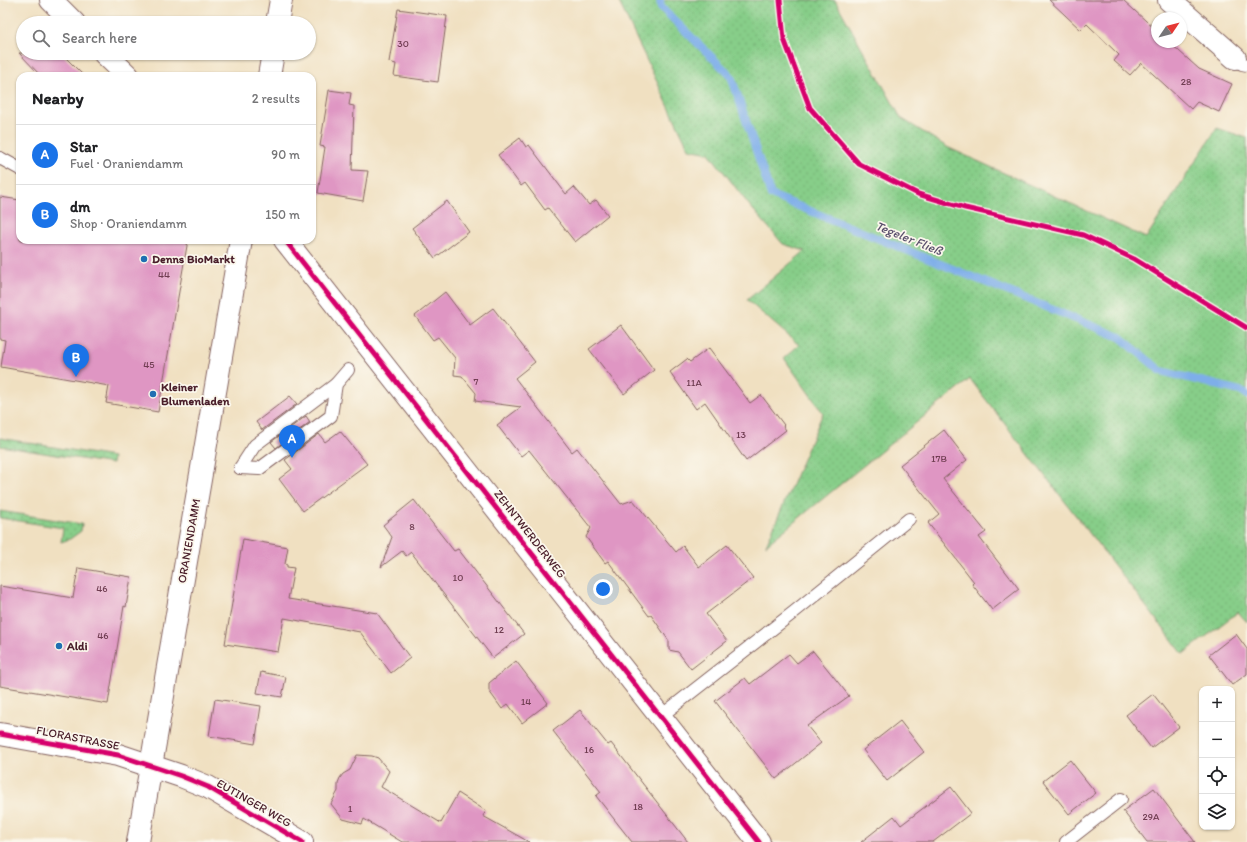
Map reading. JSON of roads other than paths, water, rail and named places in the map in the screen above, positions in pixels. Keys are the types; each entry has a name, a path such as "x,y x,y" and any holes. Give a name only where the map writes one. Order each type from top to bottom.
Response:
{"street":[{"path":"51,0 67,16"},
{"path":"278,16 281,0"},
{"path":"1169,0 1241,62"},
{"path":"111,60 124,72"},
{"path":"270,72 272,60"},
{"name":"ORANIENDAMM","path":"138,842 240,244"},
{"name":"ZEHNTWERDERWEG","path":"287,244 759,842"},
{"name":"FLORASTRASSE","path":"0,734 118,755 151,766"},
{"name":"EUTINGER WEG","path":"151,766 208,787 302,842"}],"lane":[{"path":"0,158 16,167"},
{"path":"336,384 331,416 259,469 240,468 254,445 336,384 348,370"},
{"path":"661,716 794,612 909,519"},
{"path":"1066,842 1121,799"}],"waterway":[{"name":"Tegeler Fließ","path":"660,0 661,7 731,76 771,195 1120,337 1161,371 1240,391 1247,395"}],"place":[{"name":"Denns BioMarkt","path":"144,259"},
{"name":"dm","path":"76,377"},
{"name":"Kleiner Blumenladen","path":"153,394"},
{"name":"Star","path":"292,458"},
{"name":"Aldi","path":"59,646"}]}
